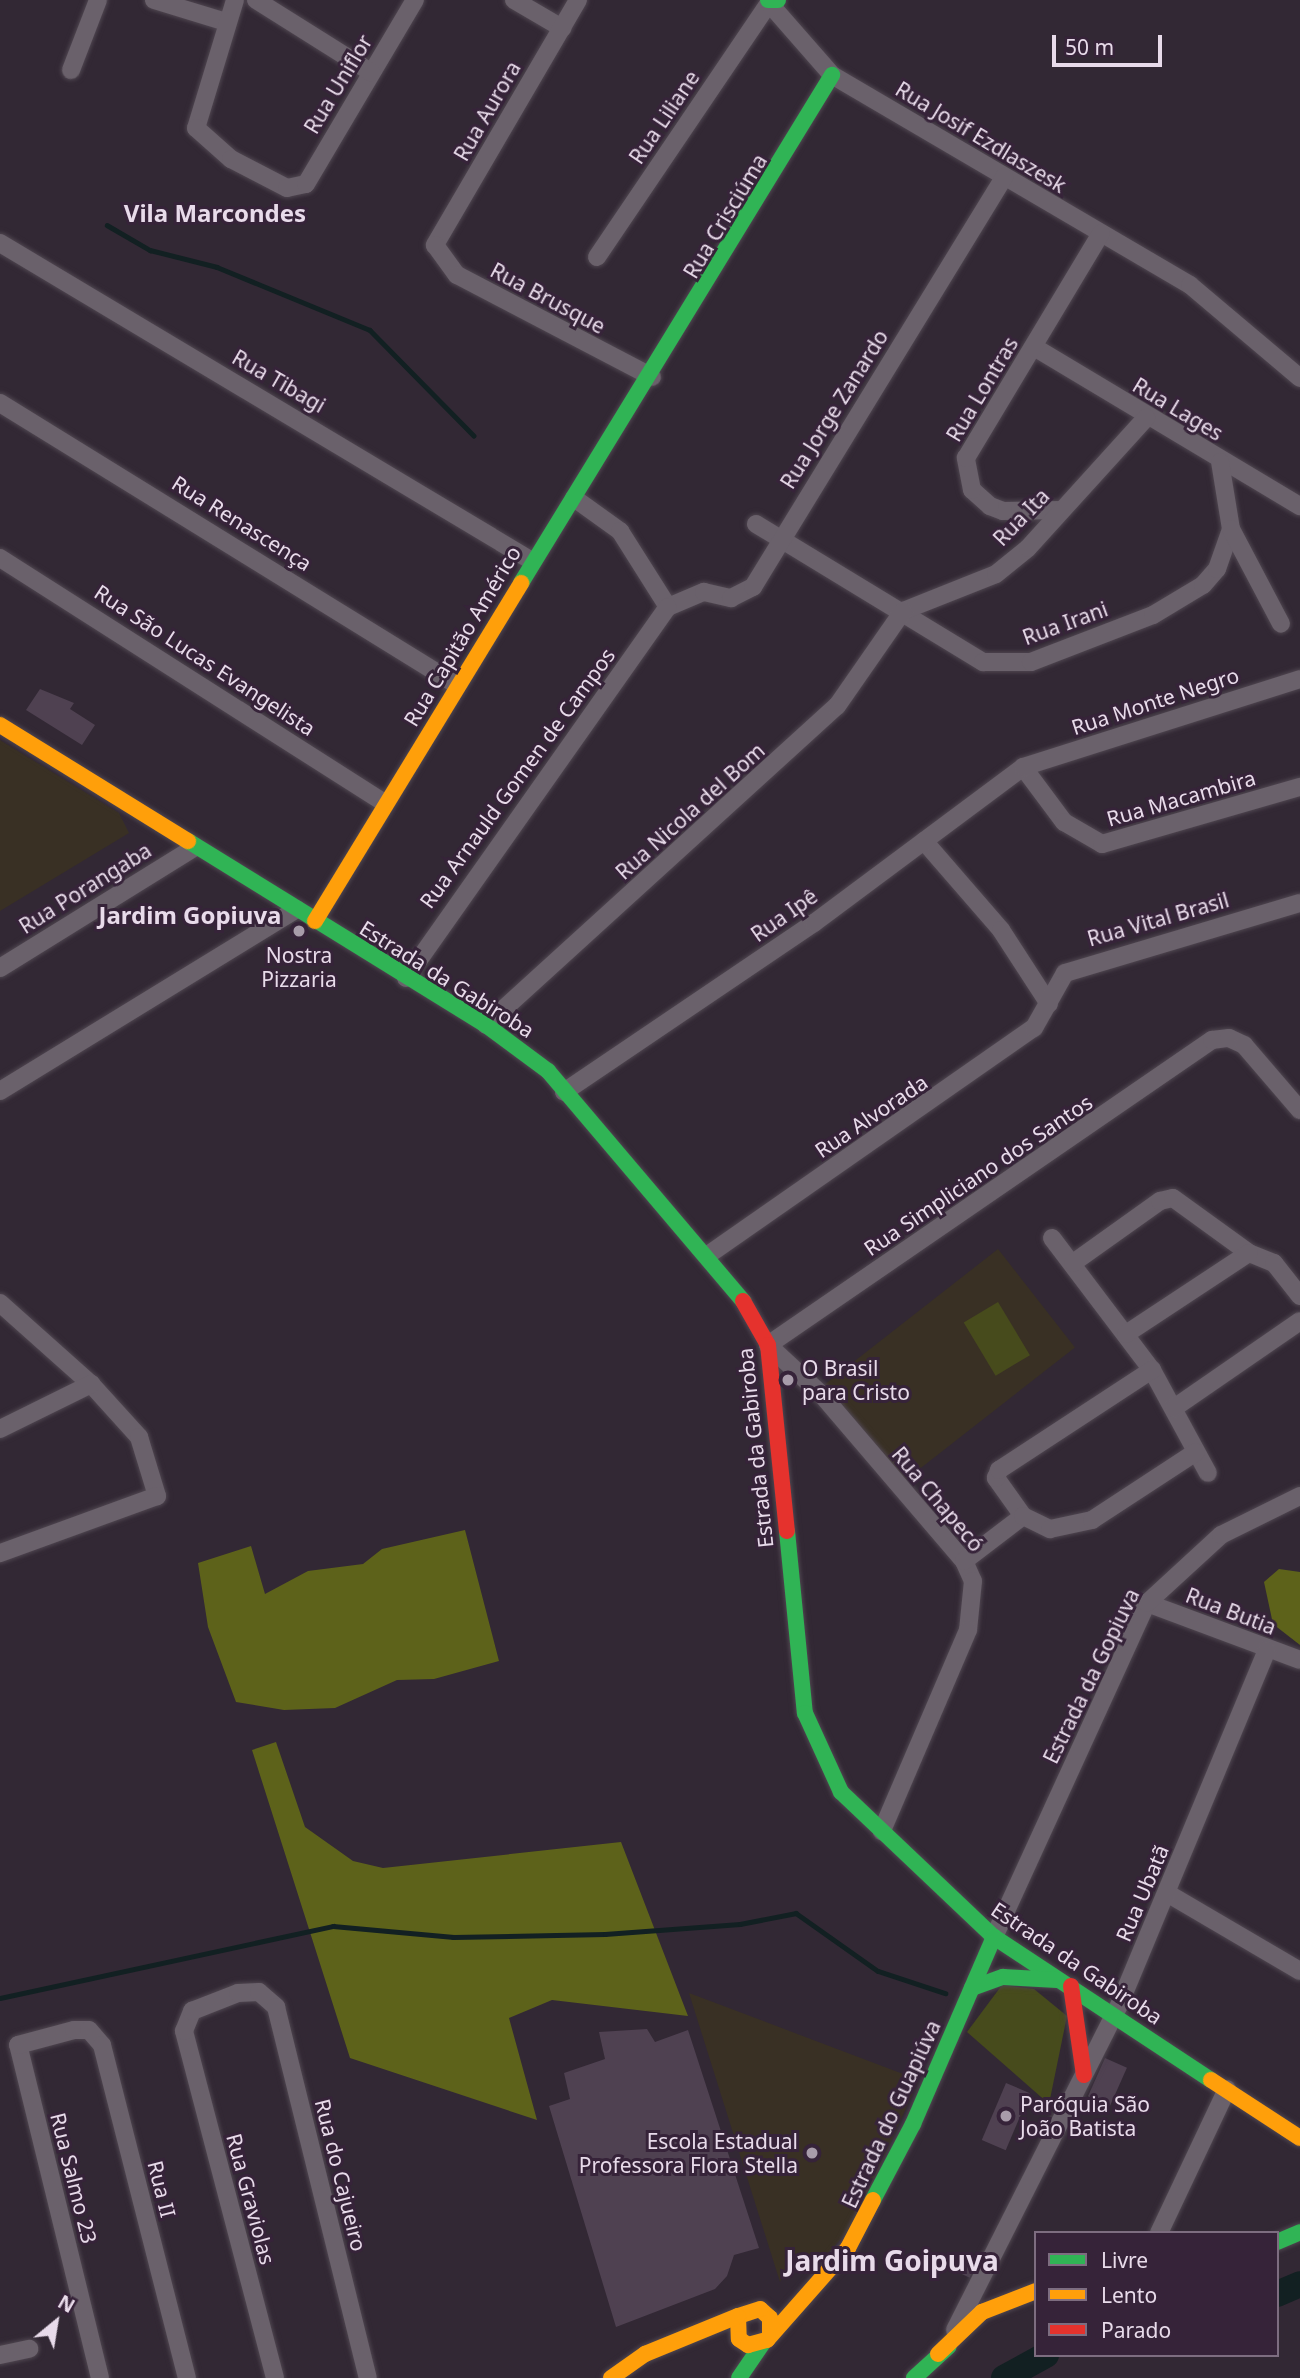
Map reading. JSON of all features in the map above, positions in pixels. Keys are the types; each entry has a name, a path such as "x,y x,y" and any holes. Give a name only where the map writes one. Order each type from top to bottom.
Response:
{"main road":[{"name":"Rua Crisciúma","path":"652,377 832,75"},
{"name":"Rua Capitão Américo","path":"315,920 532,561 652,377"},
{"name":"Estrada da Gabiroba","path":"0,725 405,978 486,1025 548,1071 708,1255 748,1307 768,1345 805,1713 841,1792 994,1937 1300,2138"},
{"name":"Estrada do Guapiúva","path":"736,2378 866,2221 994,1937"},
{"path":"972,1988 1003,1977 1067,1983 1084,2074"},
{"path":"1279,2241 1300,2232"},
{"path":"938,2354 952,2335 1000,2304 1034,2292"},
{"path":"611,2378 645,2354 694,2337 755,2308 805,2294"},
{"path":"914,2378 938,2354 1000,2304"},
{"path":"694,2337 766,2339 770,2318 755,2308"},
{"path":"736,2378 740,2340 738,2316"}],"street":[{"path":"71,70 98,0"},
{"path":"153,0 226,22 235,0"},
{"path":"256,0 371,72"},
{"name":"Rua Uniflor","path":"226,22 195,117 203,140 277,185 298,188 306,184 415,0"},
{"path":"514,0 562,28"},
{"name":"Rua Aurora","path":"435,245 578,0"},
{"name":"Rua Josif Ezdlaszesk","path":"772,1 832,75 1190,285 1300,377"},
{"name":"Rua Liliane","path":"597,257 772,1"},
{"name":"Rua Jorge Zanardo","path":"668,607 704,592 731,598 747,594 1004,177"},
{"name":"Rua Lontras","path":"1060,510 1003,511 972,489 967,475 966,458 1101,233"},
{"name":"Rua Tibagi","path":"0,243 532,561"},
{"name":"Rua Brusque","path":"435,245 457,275 652,377"},
{"name":"Rua Lages","path":"1034,347 1146,418 1300,506"},
{"name":"Rua Renascença","path":"0,403 457,685"},
{"name":"Rua Ita","path":"902,611 961,592 996,574 1146,418"},
{"name":"Rua Irani","path":"756,524 983,662 1031,662 1187,598 1217,569 1231,529 1220,462"},
{"path":"574,498 620,531 668,607"},
{"path":"1231,529 1281,624"},
{"name":"Rua São Lucas Evangelista","path":"0,558 384,803"},
{"name":"Rua Arnauld Gomen de Campos","path":"405,978 668,607"},
{"name":"Rua Nicola del Bom","path":"486,1025 837,706 902,611"},
{"name":"Rua Monte Negro","path":"1023,767 1300,679"},
{"name":"Rua Macambira","path":"1023,767 1064,822 1102,844 1300,787"},
{"name":"Rua Ipê","path":"564,1092 924,841 1023,767"},
{"path":"924,841 1000,930 1049,1004"},
{"name":"Rua Porangaba","path":"0,968 195,847"},
{"name":"Rua Vital Brasil","path":"1049,1004 1065,973 1081,964 1300,902"},
{"path":"0,1091 297,909"},
{"name":"Rua Alvorada","path":"708,1255 999,1055 1034,1028 1049,1004"},
{"name":"Rua Simpliciano dos Santos","path":"768,1345 1212,1040 1228,1038 1244,1045 1300,1110"},
{"path":"1073,1262 1160,1200 1172,1198 1249,1253 1274,1263 1300,1296"},
{"path":"1052,1238 1073,1262 1152,1370 1208,1473"},
{"path":"1126,1334 1249,1253"},
{"path":"0,1303 91,1384 139,1437 157,1496 0,1553"},
{"path":"1174,1408 1300,1321"},
{"name":"Rua Chapecó","path":"768,1345 821,1395 964,1562 975,1604 968,1630 882,1832"},
{"path":"1152,1370 999,1470 996,1478 1023,1516 1050,1528 1072,1528 1196,1452"},
{"path":"0,1429 91,1384"},
{"name":"Estrada da Gopiuva","path":"994,1937 1147,1603 1221,1535 1300,1496"},
{"path":"964,1562 1023,1516"},
{"name":"Rua Butia","path":"1147,1603 1267,1650 1300,1660"},
{"name":"Rua Ubatã","path":"952,2335 1114,2015 1267,1650"},
{"path":"1167,1893 1300,1971"},
{"name":"Rua do Cajueiro","path":"184,2031 186,2017 212,2001 259,1992 276,2007 368,2378"},
{"name":"Rua Salmo 23","path":"74,2030 18,2045 100,2378"},
{"name":"Rua II","path":"74,2030 89,2030 102,2045 187,2378"},
{"name":"Rua Graviolas","path":"184,2031 275,2378"},
{"path":"1160,2231 1227,2089"},
{"path":"981,2282 1000,2304"},
{"path":"0,2355 29,2349"}],"shaded area":[{"path":"0,740 119,813 129,833 0,911"},
{"path":"998,1249 1075,1348 900,1484 823,1386"},
{"name":"Escola Estadual Professora Flora Stella","path":"689,1993 919,2080 852,2227 815,2267 790,2257 780,2282"}],"green space":[{"path":"998,1302 1030,1355 996,1376 964,1323"},
{"path":"465,1530 499,1661 434,1679 397,1680 335,1708 284,1710 236,1702 208,1627 198,1563 251,1546 265,1594 308,1571 363,1564 382,1549"},
{"path":"1279,1569 1300,1572 1300,1645 1273,1624 1264,1582"},
{"path":"276,1742 305,1827 353,1861 383,1868 621,1842 688,2016 552,2000 509,2018 537,2120 350,2058 252,1750"},
{"path":"1002,1985 1034,1989 1067,2016 1049,2104 967,2032"}],"building":[{"path":"40,689 74,703 70,709 95,725 82,745 26,710"},
{"path":"647,2029 655,2042 688,2030 759,2248 734,2255 727,2276 715,2289 616,2327 549,2106 570,2099 564,2073 605,2059 599,2032"},
{"path":"1105,2058 1127,2068 1110,2106 1088,2096"},
{"name":"Paróquia São João Batista","path":"1006,2083 1030,2093 1006,2150 982,2140"},
{"path":"951,2252 976,2264 970,2278 944,2265"}],"waterway":[{"path":"107,225 150,250 217,267 370,330 474,436"},
{"path":"0,1998 333,1926 453,1937 605,1934 740,1924 796,1913 878,1971 945,1993"},
{"path":"1279,2293 1300,2284"},
{"path":"1279,2287 1295,2291"},
{"path":"1004,2378 1042,2357"}],"traffic: fast":[{"path":"768,0 778,0"},
{"path":"521,583 832,75"},
{"path":"188,841 486,1025 548,1071 743,1301"},
{"path":"787,1531 805,1713 841,1792 994,1937 1211,2080"},
{"path":"873,2200 913,2124 994,1937"},
{"path":"972,1988 1003,1977 1057,1980"},
{"path":"1279,2241 1300,2232"},
{"path":"739,2378 763,2343"},
{"path":"914,2378 949,2346"}],"traffic: slow":[{"path":"315,921 521,583"},
{"path":"0,725 188,841"},
{"path":"1211,2080 1300,2138"},
{"path":"770,2335 770,2318 760,2309 738,2316 739,2339 748,2345 767,2340 848,2248 873,2200"},
{"path":"938,2354 982,2312 1034,2292"},
{"path":"611,2378 645,2354 738,2316"}],"traffic: jam":[{"path":"743,1301 768,1345 787,1531"},
{"path":"1071,1986 1084,2075"}],"place":[{"name":"Nostra Pizzaria","path":"299,931"},
{"name":"O Brasil para Cristo","path":"788,1380"},
{"name":"Paróquia São João Batista","path":"1006,2116"},
{"name":"Escola Estadual Professora Flora Stella","path":"812,2153"}],"district":[{"name":"Vila Marcondes","path":"215,213"},
{"name":"Jardim Gopiuva","path":"190,915"},
{"name":"Jardim Goipuva","path":"892,2260"}]}
